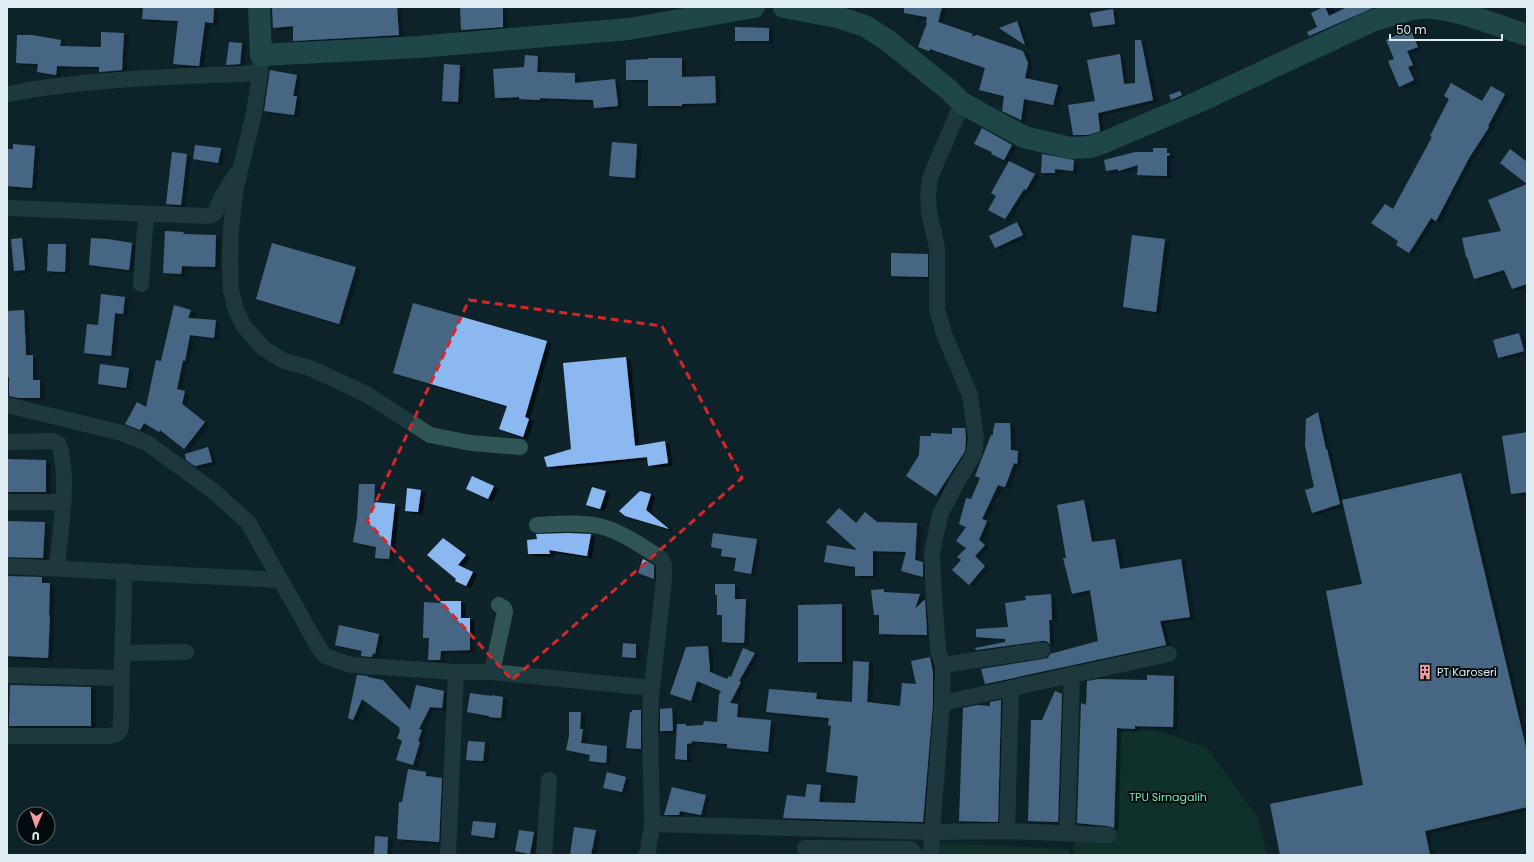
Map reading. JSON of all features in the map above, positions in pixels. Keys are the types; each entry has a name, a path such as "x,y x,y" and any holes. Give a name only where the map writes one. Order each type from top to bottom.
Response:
{"street":[{"path":"259,7 261,64 254,113 236,187 230,259 231,291 236,310 243,326 263,348 284,360 310,368 366,394 430,435 471,443 520,447"},
{"path":"7,94 47,86 418,47 629,29 754,7"},
{"path":"784,7 837,17 865,26 887,40 949,90 962,103 1024,137 1078,149 1105,142 1318,47 1372,21 1396,13 1420,8 1438,8 1527,35"},
{"path":"931,855 942,703 943,665 938,651 932,553 940,515 957,482 974,454 976,438 970,395 944,334 938,309 937,247 929,212 928,194 930,178 962,103"},
{"path":"7,208 146,215 212,215 216,211 229,184 240,168"},
{"path":"141,284 146,215"},
{"path":"7,406 122,433 147,443 212,490 248,522 325,656 352,665 456,672 492,672 651,688"},
{"path":"7,442 53,441 59,444 62,454 64,475 57,568"},
{"path":"7,502 62,502"},
{"path":"537,525 556,524 600,526 629,538 662,559 664,566 664,580 651,688 650,728 652,824 648,851 646,855"},
{"path":"7,566 280,580"},
{"path":"7,736 105,736 117,735 120,732 124,571"},
{"path":"492,672 505,612 504,608 499,605"},
{"path":"943,665 1042,650"},
{"path":"123,653 186,652"},
{"path":"942,703 1168,654"},
{"path":"448,855 456,672"},
{"path":"1067,833 1072,674"},
{"path":"7,675 121,678"},
{"path":"1007,831 1011,689"},
{"path":"544,855 549,780"},
{"path":"652,824 932,832 1007,831 1108,835"},
{"path":"805,848 911,849 916,855"}],"highlighted area":[{"path":"469,300 662,326 742,478 512,680 367,521"}],"green space":[{"name":"TPU Sirnagalih","path":"1157,730 1207,748 1256,815 1268,855 1074,855 1075,835 1107,837 1113,732"},
{"path":"939,843 1070,849 1069,855 938,855"}],"building":[{"path":"143,7 214,7 213,23 205,22 199,66 173,64 178,21 142,19"},
{"path":"272,7 397,7 399,35 293,41 293,26 273,28"},
{"path":"460,7 503,7 503,27 461,30"},
{"path":"904,7 942,7 938,22 973,34 971,37 977,35 1023,51 1028,63 1025,78 1058,85 1053,105 1024,99 1021,120 1002,111 1004,96 979,90 985,68 930,49 929,51 918,47 927,23 927,17 904,13"},
{"path":"1325,7 1329,16 1347,7 1375,7 1309,36 1307,32 1317,27 1311,13"},
{"path":"1113,9 1115,24 1093,27 1090,13"},
{"path":"1017,21 1025,45 999,28"},
{"path":"735,27 769,28 769,41 735,41"},
{"path":"1410,29 1418,47 1407,51 1413,65 1408,67 1414,80 1399,87 1388,61 1394,59 1386,40"},
{"path":"101,32 124,33 122,70 99,72 99,67 57,66 56,75 37,72 38,64 16,63 17,35 32,35 61,40 60,46 101,47"},
{"path":"1135,40 1141,40 1153,100 1098,113 1100,131 1088,135 1073,135 1068,105 1095,101 1087,60 1120,54 1124,84 1135,83"},
{"path":"229,42 242,43 240,64 226,65"},
{"path":"525,55 538,56 537,72 575,73 575,83 615,79 618,106 594,108 593,100 540,98 540,100 519,99 519,97 495,98 493,69 524,67"},
{"path":"648,58 682,58 682,77 715,76 716,103 682,104 682,106 648,106 648,80 626,80 626,60"},
{"path":"444,64 460,65 458,102 442,101"},
{"path":"270,70 297,75 293,96 297,96 294,115 264,111"},
{"path":"1451,83 1482,101 1491,86 1505,94 1488,126 1489,127 1469,158 1436,221 1431,218 1409,253 1396,245 1398,241 1371,223 1385,204 1393,209 1432,137 1430,136 1449,99 1444,96"},
{"path":"1180,91 1182,95 1171,100 1169,95"},
{"path":"982,128 1012,145 1004,160 991,154 992,152 974,144"},
{"path":"612,142 637,144 635,178 609,176"},
{"path":"13,144 35,146 32,188 7,186 7,149 13,149"},
{"path":"195,145 221,148 218,163 193,159"},
{"path":"1153,148 1167,148 1167,153 1170,153 1170,155 1167,156 1167,176 1137,175 1138,165 1118,171 1118,169 1106,171 1104,160 1135,152 1153,152"},
{"path":"1510,149 1527,162 1527,184 1500,163"},
{"path":"172,152 187,154 181,205 166,204"},
{"path":"1042,154 1074,160 1073,171 1055,169 1055,173 1041,173"},
{"path":"1009,161 1035,174 1026,190 1024,189 1005,219 988,210 996,196 991,193"},
{"path":"1527,184 1527,284 1512,289 1504,270 1474,279 1466,257 1462,238 1501,231 1488,200"},
{"path":"1017,222 1023,235 995,248 989,236"},
{"path":"165,231 184,232 183,234 216,235 215,267 182,266 181,274 163,273"},
{"path":"1132,235 1165,239 1156,312 1123,307"},
{"path":"22,238 25,270 14,271 11,239"},
{"path":"91,238 132,243 129,270 89,265"},
{"path":"272,243 356,267 339,324 256,299"},
{"path":"48,244 66,244 65,272 47,271"},
{"path":"891,253 928,254 928,277 891,276"},
{"path":"101,294 125,297 123,314 115,313 111,356 84,353 87,324 98,325"},
{"path":"413,303 547,341 525,417 529,419 523,437 499,429 507,406 393,373"},
{"path":"174,305 191,310 188,318 216,320 214,338 190,335 185,361 183,360 177,389 185,391 182,404 205,422 184,449 160,430 159,432 144,423 140,430 125,424 137,402 146,407 156,360 161,361"},
{"path":"24,310 26,355 33,355 33,380 40,380 40,398 19,398 9,396 9,377 7,377 7,311"},
{"path":"1519,333 1524,351 1498,358 1493,340"},
{"path":"626,357 635,446 665,441 668,463 648,466 647,457 547,467 544,457 571,449 563,363"},
{"path":"100,364 129,368 126,388 98,384"},
{"path":"1318,412 1340,504 1312,513 1305,490 1314,487 1305,446 1306,419"},
{"path":"995,423 1010,423 1011,450 1018,451 1017,464 1014,463 1005,487 998,485 982,519 987,521 979,540 985,545 975,556 985,566 969,585 952,570 961,560 957,557 966,548 956,541 966,527 959,524 966,498 971,499 980,478 975,476 991,435 993,435"},
{"path":"952,428 965,428 965,451 936,496 906,476 919,455 920,436 931,436 931,433 952,434"},
{"path":"1527,432 1527,492 1511,494 1502,436"},
{"path":"208,447 212,462 195,466 186,460 185,454"},
{"path":"7,459 46,460 46,492 7,492"},
{"name":"PT Karoseri","path":"1461,473 1527,752 1527,807 1425,831 1430,855 1280,855 1270,804 1363,785 1326,591 1362,584 1342,500"},
{"path":"472,476 494,486 488,499 466,489"},
{"path":"359,484 375,484 374,502 395,504 389,559 375,558 376,547 353,542 357,518"},
{"path":"592,487 606,491 600,509 586,505"},
{"path":"407,488 421,490 418,512 405,511"},
{"path":"640,491 651,494 646,510 669,529 625,516 619,511"},
{"path":"1084,500 1092,542 1115,539 1120,569 1181,559 1190,617 1160,621 1166,645 985,684 981,669 1048,658 1050,654 1098,641 1090,590 1072,594 1063,558 1066,558 1057,505"},
{"path":"839,508 856,523 865,512 877,522 917,523 915,560 923,562 923,577 901,571 906,552 873,551 873,576 855,576 855,567 824,562 827,545 857,550 826,522"},
{"path":"7,521 45,522 43,558 7,557"},
{"path":"713,533 757,539 751,574 734,571 736,558 721,556 722,549 711,547"},
{"path":"536,534 591,534 587,556 549,550 550,554 528,554 527,540 537,539"},
{"path":"443,538 466,555 458,565 473,572 466,586 455,581 456,579 427,555"},
{"path":"643,559 654,565 654,579 638,573"},
{"path":"7,576 42,577 42,583 50,583 48,658 7,656"},
{"path":"715,584 735,584 735,599 746,599 744,643 722,642 722,615 717,615 717,595 715,595"},
{"path":"884,589 884,592 920,594 915,609 925,599 927,635 879,634 879,615 874,615 871,590"},
{"path":"1051,594 1052,620 1049,620 1050,644 1046,641 1041,641 976,650 975,648 1005,642 1005,639 976,637 976,629 1008,627 1005,603 1026,600 1025,596"},
{"path":"440,601 461,601 461,618 470,618 470,650 441,651 440,660 428,660 429,638 423,638 424,602 440,603"},
{"path":"842,604 842,662 798,662 798,605"},
{"path":"339,625 379,634 375,654 373,653 372,657 361,656 362,651 335,645"},
{"path":"623,643 636,644 636,658 622,657"},
{"path":"708,646 710,672 727,679 729,676 731,677 743,648 755,653 739,681 741,682 730,703 738,704 737,717 771,720 768,752 727,748 727,744 692,741 692,743 687,744 687,760 675,759 677,724 686,724 686,726 703,725 704,721 717,722 719,695 721,691 697,681 691,701 670,694 686,647"},
{"path":"930,657 933,673 933,703 923,822 783,818 787,795 805,797 807,784 821,785 819,802 855,803 858,776 826,772 831,726 828,725 829,718 766,712 769,689 817,693 816,699 852,702 853,661 869,662 867,702 900,706 902,683 916,684 911,661"},
{"path":"357,675 383,680 410,710 416,685 444,691 442,708 430,707 419,729 422,730 418,741 420,742 413,765 396,760 402,741 397,738 400,728 362,699 353,720 348,718"},
{"path":"1147,675 1174,676 1173,727 1135,726 1135,729 1117,728 1114,828 1077,823 1081,703 1086,705 1087,681 1098,679 1147,680"},
{"path":"10,685 91,687 91,726 9,726"},
{"path":"1055,691 1062,694 1058,822 1028,821 1031,720 1042,720"},
{"path":"470,693 503,697 501,718 467,712"},
{"path":"1001,700 998,822 959,821 963,708 977,705 990,706 990,702"},
{"path":"672,708 673,731 660,731 660,709"},
{"path":"632,710 641,710 641,749 626,748 630,712 632,712"},
{"path":"569,712 581,712 580,729 583,729 581,743 607,746 606,763 589,761 590,755 566,750 569,736"},
{"path":"468,741 485,742 483,761 466,760"},
{"path":"408,769 426,772 426,776 442,778 439,842 397,839 399,802 402,802"},
{"path":"607,772 626,777 622,792 603,788"},
{"path":"672,787 706,795 701,815 680,811 679,815 664,815"},
{"path":"473,821 496,823 494,838 471,835"},
{"path":"574,827 596,830 591,855 570,855"},
{"path":"519,830 534,832 530,854 515,851"},
{"path":"375,836 388,837 387,855 374,855"}],"waterway":[{"path":"1329,7 1343,29"}],"place":[{"name":"PT Karoseri","path":"1425,672"}]}
